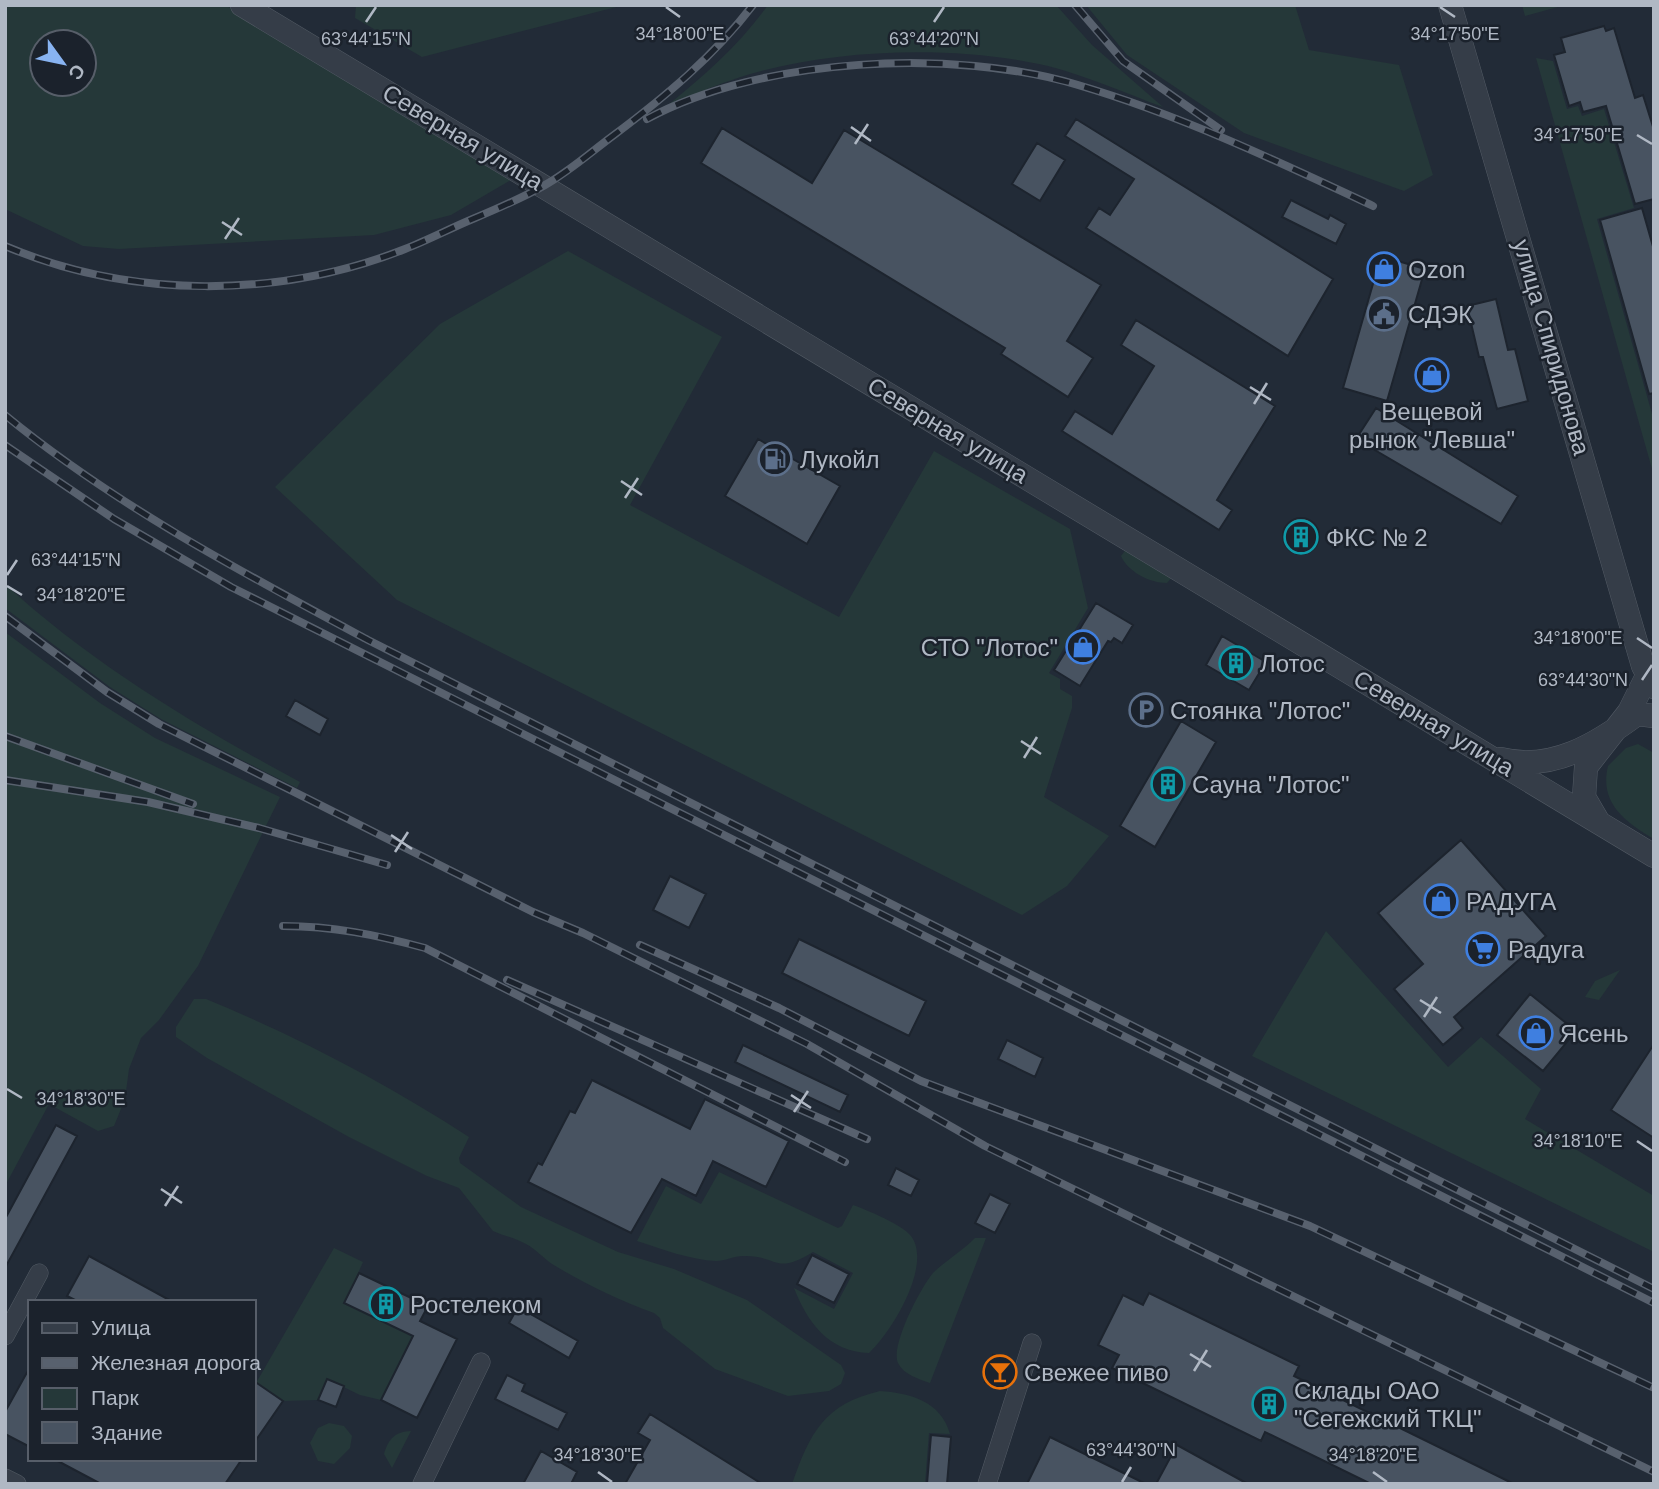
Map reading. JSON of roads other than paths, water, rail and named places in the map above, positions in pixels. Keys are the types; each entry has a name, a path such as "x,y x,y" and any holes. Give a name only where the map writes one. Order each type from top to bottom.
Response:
{"street":[{"name":"Северная улица","path":"242,5 1654,856"},
{"name":"улица Спиридонова","path":"1450,5 1650,681"},
{"path":"1600,823 1584,797 1586,767 1650,681"},
{"path":"1490,757 1522,764 1563,758 1607,736 1637,714 1654,716"},
{"path":"5,1336 39,1273"},
{"path":"987,1484 1032,1343"},
{"path":"422,1484 481,1362"},
{"path":"5,1478 17,1484"}],"railway":[{"path":"5,246 53,263 103,276 205,286 256,284 307,277 357,265 421,243 517,200 554,180 670,90 722,42 753,5"},
{"path":"1075,5 1123,61 1221,130"},
{"path":"647,119 693,98 745,82 801,71 918,63 975,66 1029,73 1078,85 1154,110 1228,140 1373,206"},
{"path":"5,415 47,448 135,508 368,640 1654,1289"},
{"path":"5,445 114,519 231,587 1654,1303"},
{"path":"5,616 107,692 159,724 533,912 583,933 807,1044 985,1146 1654,1472"},
{"path":"5,736 193,804"},
{"path":"5,780 148,802 259,828 387,865"},
{"path":"283,926 355,932 425,948 845,1162"},
{"path":"640,945 779,1008 921,1081 1310,1226 1654,1388"},
{"path":"507,980 867,1139"}],"place":[{"name":"Ozon","path":"1384,269"},
{"name":"СДЭК","path":"1384,314"},
{"name":"Вещевой рынок \"Левша\"","path":"1432,375"},
{"name":"Лукойл","path":"775,459"},
{"name":"ФКС № 2","path":"1301,537"},
{"name":"СТО \"Лотос\"","path":"1083,647"},
{"name":"Лотос","path":"1236,663"},
{"name":"Стоянка \"Лотос\"","path":"1146,710"},
{"name":"Сауна \"Лотос\"","path":"1168,784"},
{"name":"РАДУГА","path":"1441,901"},
{"name":"Радуга","path":"1483,949"},
{"name":"Ясень","path":"1536,1033"},
{"name":"Ростелеком","path":"386,1304"},
{"name":"Свежее пиво","path":"1000,1372"},
{"name":"Склады ОАО \"Сегежский ТКЦ\"","path":"1269,1404"}]}
